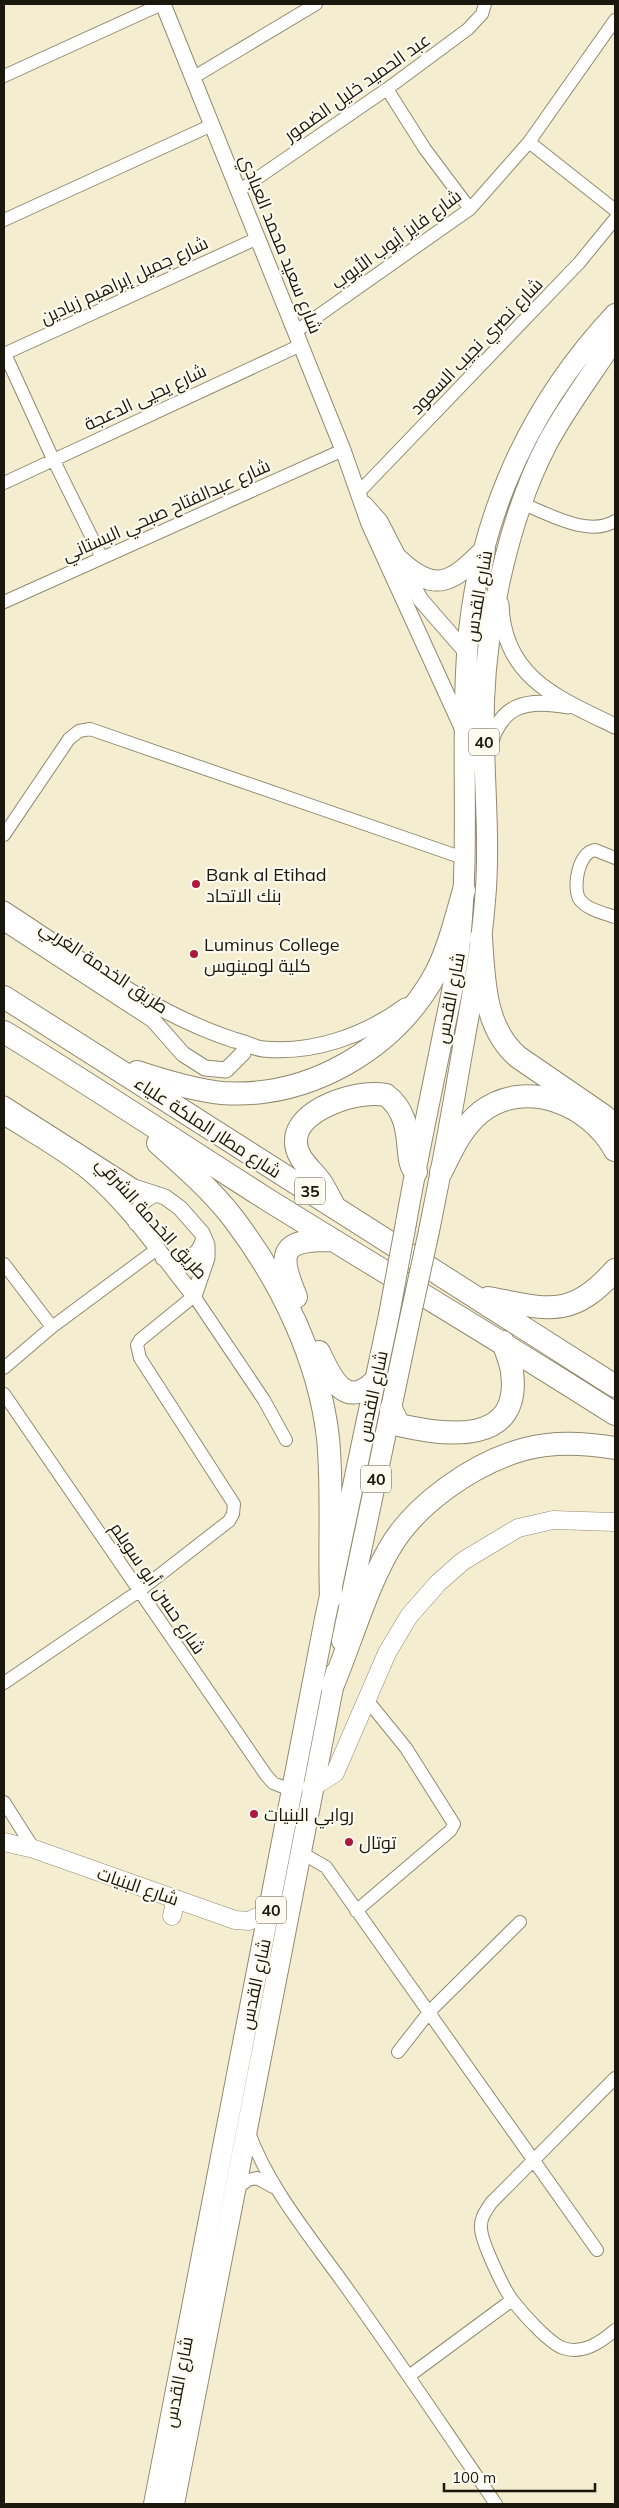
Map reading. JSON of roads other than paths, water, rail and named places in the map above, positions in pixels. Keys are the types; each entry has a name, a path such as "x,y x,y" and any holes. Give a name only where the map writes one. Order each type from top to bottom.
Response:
{"highway":[{"name":"شارع القدس","path":"174,2504 237,2188 300,1852 302,1790 331,1597 389,1315 459,954 466,859 464,733 468,653 473,605 485,549 514,463 540,410 579,354 615,314"},
{"name":"شارع القدس","path":"154,2504 234,2085 271,1910 302,1790 332,1687 442,1172 486,899 484,767 486,659 501,580 521,503 547,443 615,339"},
{"path":"540,410 554,409 560,414 562,421"},
{"path":"398,559 419,577 439,581 460,573 485,549"},
{"path":"468,653 486,659"},
{"path":"106,1061 190,1087 221,1093 276,1090 327,1073 372,1048 406,1015 426,989 444,955 464,890"},
{"path":"481,938 485,984 491,1014 494,1025 506,1046 524,1062 597,1111 615,1128"},
{"name":"شارع مطار الملكة علياء","path":"4,997 615,1386"},
{"name":"شارع مطار الملكة علياء","path":"4,1032 89,1084 189,1150 332,1240 503,1342 615,1414"},
{"path":"89,1084 195,1176 233,1218 277,1286 294,1317 315,1378 328,1436 332,1500 329,1548 331,1597"},
{"path":"335,1207 319,1180 302,1159 296,1142 300,1126 306,1118 327,1106 362,1093 386,1095 392,1099 405,1119 410,1163 416,1172"},
{"path":"442,1172 458,1139 481,1112 506,1099 523,1096 540,1096 567,1105 598,1127 615,1150"},
{"path":"332,1240 300,1241 286,1255 284,1265 330,1377 335,1384 351,1392 368,1388 375,1381"},
{"path":"476,1296 536,1308 562,1306 589,1296 615,1270"},
{"path":"391,1409 399,1425 435,1433 464,1434 486,1429 498,1422 509,1405 513,1386 512,1371 503,1342"},
{"path":"332,1687 366,1597 389,1549 414,1516 435,1497 479,1467 525,1449 567,1443 615,1448"}],"main road":[{"path":"302,1790 335,1773 387,1653 409,1616 438,1583 464,1561 518,1528 553,1520 615,1522"},
{"name":"شارع البنيات","path":"4,1842 34,1849 242,1921 249,1920 271,1910"},
{"path":"172,1916 176,1899"}],"street":[{"path":"4,76 163,4"},
{"name":"شارع سعيد محمد العبادي","path":"163,4 240,190 343,450 369,524 464,733"},
{"path":"194,76 316,4"},
{"name":"عبد الحميد خليل الضمور","path":"240,190 387,89 476,23 482,14 485,4"},
{"name":"شارع فايز أيوب الأيوب","path":"298,339 470,209 529,142 615,20"},
{"path":"387,89 425,149 470,209"},
{"path":"4,220 212,125"},
{"path":"529,142 615,210"},
{"name":"شارع نصري نجيب السعود","path":"359,496 579,263 615,219"},
{"name":"شارع جميل إبراهيم زيادين","path":"4,354 258,238"},
{"name":"شارع يحيى الدعجة","path":"4,483 298,339"},
{"path":"4,354 102,558"},
{"name":"شارع عبدالفتاح صبحي البستاني","path":"4,602 343,450"},
{"name":"شارع سعيد محمد العبادي","path":"359,496 380,521 420,599 468,653"},
{"path":"521,503 577,525 603,525 615,521"},
{"path":"501,580 503,631 514,656 540,684 578,708 615,726"},
{"path":"484,767 496,729 517,708 538,702 578,708"},
{"path":"4,835 69,738 79,731 90,729 466,859"},
{"path":"615,858 595,850 586,854 579,865 577,890 580,901 589,907 615,917"},
{"name":"طريق الخدمة الغربي","path":"4,909 153,1020 177,1050 205,1068 226,1070 242,1053 245,1043"},
{"name":"طريق الخدمة الغربي","path":"4,923 88,970 181,1018 261,1049 307,1048 334,1042 389,1018 426,989"},
{"name":"طريق الخدمة الشرقي","path":"4,1104 134,1187 173,1202 198,1228 204,1238 208,1258 194,1296"},
{"name":"طريق الخدمة الشرقي","path":"4,1117 90,1173 136,1223 194,1296"},
{"path":"136,1223 136,1213 140,1205 147,1198 156,1194"},
{"path":"4,1368 52,1326 160,1254 178,1262 186,1260 198,1252 204,1238"},
{"path":"4,1264 52,1326"},
{"path":"4,1683 139,1591 229,1521 234,1504 137,1352 137,1345 140,1340 194,1296 264,1400 286,1440"},
{"name":"شارع حسن أبو سويلم","path":"4,1394 266,1776 273,1783 302,1790"},
{"path":"356,1910 450,1831 454,1824 406,1748 367,1700"},
{"path":"4,1802 34,1849"},
{"path":"300,1852 326,1867 430,2011 533,2162 597,2250"},
{"path":"398,2052 430,2011 520,1922"},
{"path":"615,2078 490,2204 482,2217 481,2226 482,2238 512,2300 553,2342 564,2348 590,2348 615,2330"},
{"path":"248,2130 264,2167 277,2189 409,2376 496,2504"},
{"path":"237,2188 248,2180 257,2178 277,2189"},
{"path":"409,2376 512,2300"}],"place":[{"name":"Bank al Etihad بنك الاتحاد","path":"196,884"},
{"name":"Luminus College كلية لومينوس","path":"194,954"},
{"name":"روابي البنيات","path":"254,1814"},
{"name":"توتال","path":"349,1842"}]}
